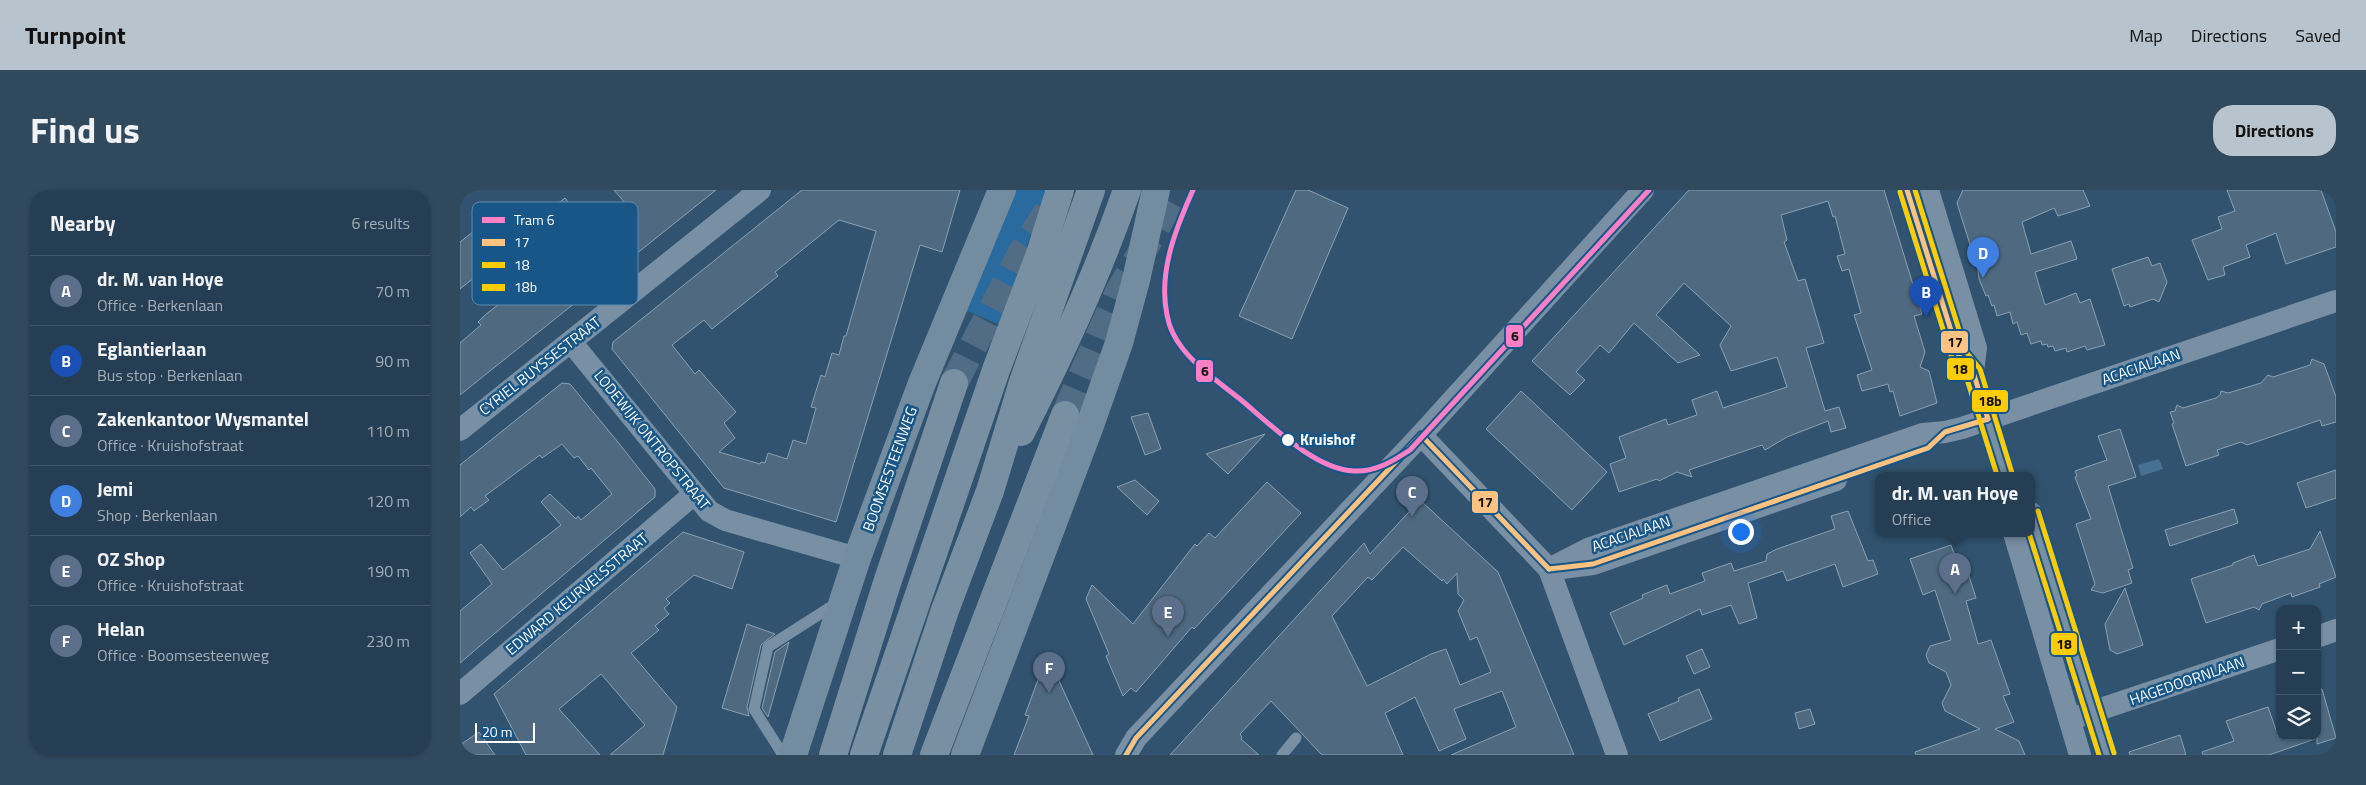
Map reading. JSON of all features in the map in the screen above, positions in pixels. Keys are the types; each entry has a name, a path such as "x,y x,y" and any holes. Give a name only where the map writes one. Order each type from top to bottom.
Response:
{"highway":[{"path":"864,755 996,370 1040,254 1060,190"},
{"path":"897,755 945,610 990,491 1023,382 1091,190"},
{"path":"990,491 1045,385 1113,231 1127,190"},
{"path":"833,755 889,577 954,383"},
{"path":"934,755 1065,415"}],"main road":[{"name":"BOOMSESTEENWEG","path":"793,755 845,598 856,558 922,383 997,194"},
{"path":"965,755 1089,428 1119,343 1154,202"}],"street":[{"name":"CYRIEL BUYSSESTRAAT","path":"638,288 760,190"},
{"path":"1128,751 1143,730 1421,435 1643,190"},
{"path":"1908,190 1959,356 1973,372 2005,472"},
{"path":"1928,190 1976,348 1973,372"},
{"name":"ACACIALAAN","path":"1549,569 1588,549 1923,434 1945,432 1988,419 2336,301"},
{"name":"CYRIEL BUYSSESTRAAT","path":"460,430 617,305"},
{"name":"LODEWIJK ONTROPSTRAAT","path":"571,342 709,511 726,520 856,558"},
{"path":"1421,435 1549,569 1617,755"},
{"name":"EDWARD KEURVELSSTRAAT","path":"460,694 694,494"},
{"path":"2035,526 2107,755"},
{"path":"2015,537 2080,755"},
{"path":"2321,636 2336,630"},
{"name":"HAGEDOORNLAAN","path":"2069,719 2277,650"}],"lane":[{"path":"1154,202 1166,190"},
{"path":"783,755 754,709 768,647 845,598"},
{"path":"1282,755 1296,738"}],"shaded area":[{"path":"1013,190 1046,190 1000,325 963,309"},
{"path":"2159,459 2163,469 2141,476 2138,465"}],"building":[{"path":"614,190 716,190 638,252 638,202 624,202"},
{"path":"802,190 960,190 942,252 920,245 836,522 724,488 612,349 613,342","holes":["839,220 876,231 839,355 832,353 825,377 821,375 811,407 816,408 806,444 793,440 787,459 768,453 765,463 761,462 760,464 719,452 735,438 724,423 736,412 699,370 695,374 672,345 704,320 712,329 778,276 775,272"]},
{"path":"1296,190 1308,190 1348,208 1292,339 1239,316"},
{"path":"1689,190 1884,190 1922,314 1914,316 1925,352 1920,367 1929,371 1937,403 1900,416 1893,391 1890,392 1888,384 1862,391 1857,375 1872,370 1854,315 1861,313 1849,269 1842,271 1837,256 1845,254 1835,216 1833,217 1828,201 1781,215 1787,240 1784,242 1798,281 1805,279 1824,343 1806,348 1825,411 1839,407 1846,428 1831,432 1828,421 1787,437 1765,450 1762,445 1689,470 1692,477 1677,472 1659,481 1657,479 1619,492 1610,464 1626,458 1619,437 1666,419 1668,425 1697,415 1692,400 1717,391 1723,408 1787,387 1777,357 1731,371 1720,345 1731,326 1684,283 1656,315 1700,355 1678,363 1634,323 1609,353 1600,345 1576,372 1585,380 1570,395 1532,361"},
{"path":"1963,190 2083,190 2090,206 2058,216 2054,208 2022,222 2031,254 2071,241 2077,259 2035,272 2045,305 2076,293 2080,303 2090,299 2105,345 2087,350 2085,346 2067,352 2066,348 2055,351 2053,346 2042,345 2041,341 2031,344 2027,333 2021,335 2017,322 2013,324 2010,312 1997,316 1994,305 1992,306 1988,295 1986,296 1979,279 1978,270 1957,203"},
{"path":"2227,190 2321,190 2336,232 2336,247 2286,264 2276,233 2246,245 2250,257 2223,267 2225,275 2208,280 2192,240 2222,229 2218,217 2235,211"},
{"path":"565,198 568,202 560,202"},
{"path":"472,233 472,279 460,289 460,242"},
{"path":"2148,257 2152,266 2160,263 2167,282 2159,302 2153,299 2130,307 2129,304 2124,306 2112,269"},
{"path":"498,305 572,305 460,395 460,343 481,325 478,322"},
{"path":"2312,359 2324,364 2336,397 2336,422 2322,426 2320,420 2247,445 2241,442 2217,450 2219,455 2186,466 2170,412 2175,411 2177,405 2183,408 2216,398 2220,395 2221,391 2228,393 2261,383 2268,375 2273,377 2310,365"},
{"path":"562,383 570,384 617,441 655,489 655,497 460,663 460,611 492,584 470,553 481,544 503,570 561,525 541,502 550,494 576,519 578,516 581,520 612,494 591,468 589,470 578,456 574,458 562,444 542,458 540,455 485,496 489,500 474,511 471,507 460,517 460,465"},
{"path":"1521,391 1607,472 1572,510 1486,429"},
{"path":"1148,413 1161,449 1145,455 1131,417"},
{"path":"2120,429 2136,477 2108,486 2133,568 2128,570 2132,583 2103,593 2091,590 2095,584 2076,524 2091,519 2075,477 2077,476 2075,471 2107,460 2098,436"},
{"path":"1265,434 1228,474 1206,454"},
{"path":"2336,470 2336,498 2306,508 2297,483"},
{"path":"1135,480 1159,501 1147,515 1117,487"},
{"path":"1267,482 1301,513 1194,629 1192,627 1136,692 1131,688 1123,696 1106,656 1109,654 1086,599 1092,585 1133,624 1195,544 1197,546 1209,533 1215,538"},
{"path":"1420,500 1498,572 1574,755 1451,755 1516,727 1502,691 1454,709 1466,739 1439,751 1415,697 1385,713 1403,755 1322,755 1271,701 1240,734 1241,739 1259,755 1170,755 1364,543 1370,554","holes":["1403,547 1442,581 1443,579 1447,584 1457,573 1458,594 1464,600 1458,611 1470,640 1477,637 1491,672 1460,685 1446,649 1431,654 1367,686 1332,616 1368,577 1372,580"]},
{"path":"2234,509 2238,523 2170,546 2165,530"},
{"path":"1848,511 1868,561 1873,560 1878,574 1843,587 1835,564 1787,581 1783,571 1748,583 1757,618 1739,624 1731,605 1702,615 1700,609 1624,645 1610,613 1643,598 1642,595 1667,585 1670,594 1705,581 1702,573 1731,563 1734,571 1766,561 1767,554 1777,549 1835,529 1831,516"},
{"path":"2320,531 2336,577 2319,584 2320,587 2292,597 2291,593 2262,604 2259,610 2254,607 2206,623 2191,579 2233,565 2233,563 2254,555 2258,566 2310,549"},
{"path":"683,532 744,552 732,589 694,575 666,599 670,603 664,608 669,614 655,626 659,630 631,653 677,707 663,755 610,755 645,725 601,674 559,709 600,755 526,755 494,694"},
{"path":"1951,545 1958,565 1962,564 1966,578 1969,576 1976,598 1966,601 1978,644 1991,640 2010,694 2003,696 2014,722 1995,729 2019,741 2025,755 1916,755 1915,752 1980,729 1945,711 1942,703 1951,685 1946,672 1929,663 1926,655 1930,646 1951,640 1935,590 1923,595 1910,559"},
{"path":"2125,588 2143,645 2117,654 2110,650 2105,624"},
{"path":"747,624 775,634 761,645 747,707 749,716 722,708"},
{"path":"789,642 768,717 762,708 775,652"},
{"path":"1702,649 1710,667 1694,674 1686,656"},
{"path":"1049,659 1093,755 1014,755 1029,716 1025,715 1042,669 1045,670"},
{"path":"1699,689 1712,719 1660,741 1648,714 1679,701 1678,698"},
{"path":"2321,689 2336,738 2317,744 2317,740 2321,740"},
{"path":"2268,707 2276,730 2276,740 2312,740 2269,755 2203,755 2202,752 2234,741 2226,721"},
{"path":"1810,709 1815,724 1799,729 1795,713"},
{"path":"479,732 495,755 467,755 460,745"},
{"path":"2180,735 2186,755 2130,755 2129,752"}],"tunnel":[{"path":"1065,415 1118,294 1177,190"},
{"path":"954,383 1022,252 1050,208"}],"tram line":[{"name":"6","path":"1193,190 1180,220 1170,251 1165,283 1168,319 1175,337 1189,356 1203,369 1293,444 1324,463 1339,469 1354,471 1377,468 1410,450 1649,190"}],"transit line":[{"name":"17","path":"1907,190 1959,356 1973,372 1988,419"},
{"name":"18b","path":"1915,190 1966,352 1980,369 2012,472"},
{"name":"18","path":"1900,192 1952,358 1966,376 1996,472"},
{"name":"17","path":"1549,569 1593,564 1928,448 1945,432 1988,419"},
{"name":"17","path":"1421,435 1549,569"},
{"name":"17","path":"1126,755 1136,738 1421,435"},
{"name":"18b","path":"2038,511 2114,753"},
{"name":"18","path":"2030,537 2099,755"}],"place":[{"name":"Jemi","path":"1983,278"},
{"name":"Eglantierlaan","path":"1926,317"},
{"name":"Kruishof","path":"1288,440"},
{"name":"Zakenkantoor Wysmantel","path":"1412,517"},
{"name":"dr. M. van Hoye","path":"1955,594"},
{"name":"OZ Shop","path":"1168,637"},
{"name":"Helan","path":"1049,693"}]}
